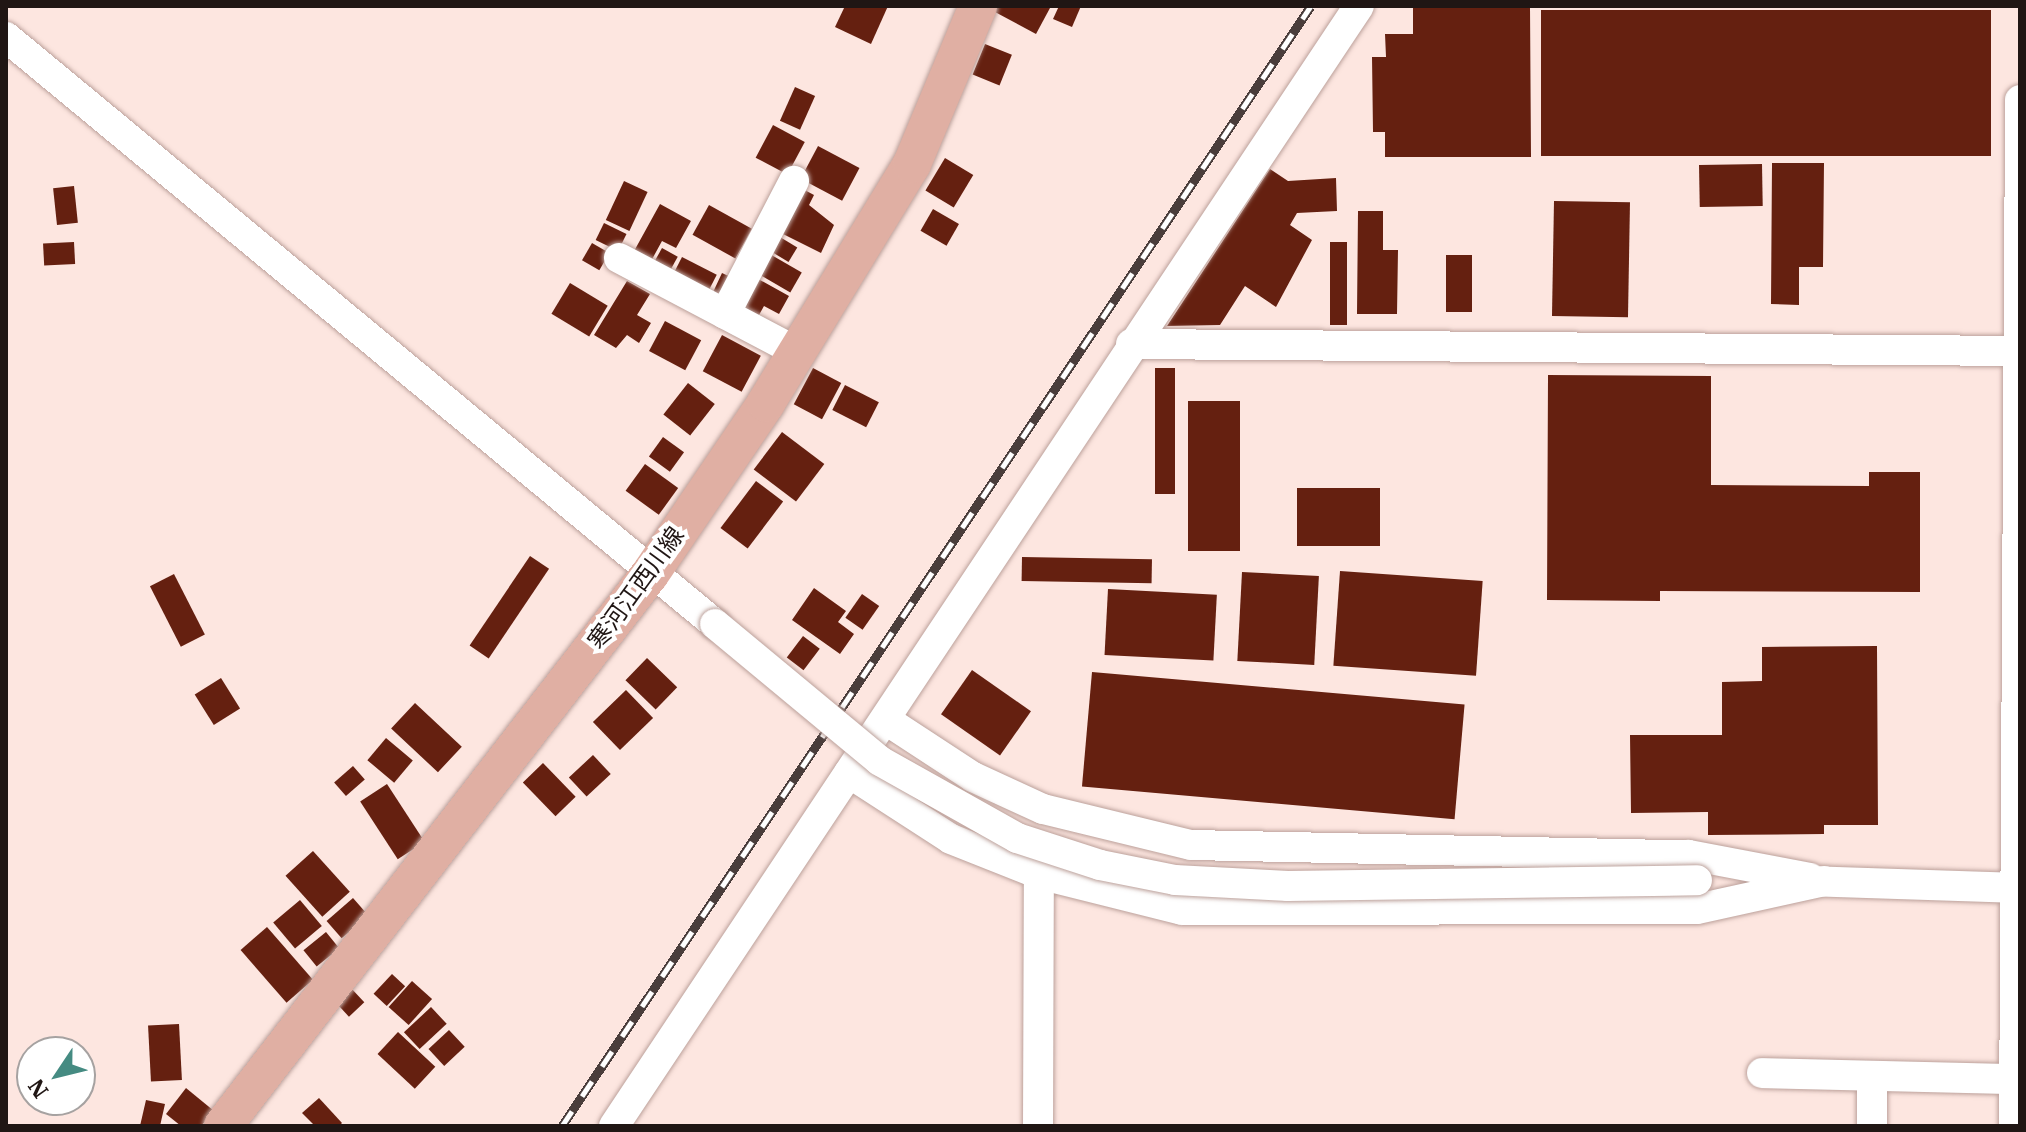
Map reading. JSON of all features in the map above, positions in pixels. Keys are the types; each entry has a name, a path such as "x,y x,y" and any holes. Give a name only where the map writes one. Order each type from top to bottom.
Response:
{"main road":[{"name":"寒河江西川線","path":"223,1126 650,574 797,352 912,164 978,6"}],"street":[{"path":"614,1126 886,720 1131,344 1359,6"},
{"path":"6,37 475,420 650,574 880,761 1017,838 1100,865 1175,880 1288,886 1697,880 2018,888"},
{"path":"2014,1126 2018,888 2020,100"},
{"path":"725,314 794,181"},
{"path":"619,258 797,352"},
{"path":"1131,344 2019,351"},
{"path":"886,720 973,777 1043,809 1191,845 1689,855 1824,881"},
{"path":"849,773 951,839 1039,874 1182,910 1302,913 1697,909 1824,881"},
{"path":"1038,1126 1039,874"},
{"path":"1762,1073 2014,1079"},
{"path":"1872,1076 1872,1126"}],"building":[{"path":"845,6 888,6 871,44 835,27"},
{"path":"998,6 1050,8 1036,34 995,12"},
{"path":"1059,6 1081,6 1072,27 1053,19"},
{"path":"1413,6 1530,6 1531,157 1385,157 1385,132 1373,132 1372,57 1386,57 1385,34 1413,34"},
{"path":"1541,10 1991,10 1991,156 1541,156"},
{"path":"985,44 1012,55 1000,85 973,75"},
{"path":"795,87 815,96 800,130 780,121"},
{"path":"773,125 805,142 787,175 756,158"},
{"path":"818,146 859,168 842,201 801,179"},
{"path":"945,158 973,175 954,208 925,191"},
{"path":"1772,163 1824,163 1823,267 1799,267 1799,305 1771,304"},
{"path":"1762,164 1763,206 1700,207 1699,165"},
{"path":"1270,169 1288,181 1336,178 1337,211 1297,213 1290,225 1312,240 1276,307 1245,286 1220,325 1167,326"},
{"path":"624,181 648,192 629,231 606,220"},
{"path":"74,186 78,223 57,225 53,188"},
{"path":"799,187 814,195 809,205 834,225 821,253 777,231"},
{"path":"1554,201 1630,202 1628,317 1552,316"},
{"path":"660,204 691,221 676,248 662,241 650,263 633,253"},
{"path":"709,205 752,229 735,258 693,235"},
{"path":"933,209 959,224 946,246 920,231"},
{"path":"1358,211 1383,211 1383,250 1398,250 1397,314 1357,314"},
{"path":"604,223 626,234 618,251 596,240"},
{"path":"775,234 797,247 789,262 766,249"},
{"path":"74,242 75,264 44,266 43,244"},
{"path":"1330,242 1347,242 1347,325 1330,325"},
{"path":"592,243 609,253 599,270 582,260"},
{"path":"662,248 678,257 667,276 651,267"},
{"path":"768,253 802,272 790,292 756,273"},
{"path":"1446,255 1472,255 1472,312 1446,312"},
{"path":"682,257 717,275 705,297 671,279"},
{"path":"722,273 737,280 727,302 712,295"},
{"path":"751,275 789,296 779,314 764,306 754,324 731,311"},
{"path":"627,281 650,294 637,315 651,323 639,343 627,335 616,348 594,335"},
{"path":"570,283 608,306 589,337 551,314"},
{"path":"665,321 701,340 685,370 649,351"},
{"path":"722,335 761,356 742,392 703,371"},
{"path":"813,368 841,383 822,419 794,404"},
{"path":"1155,368 1175,368 1175,494 1155,494"},
{"path":"1548,375 1711,376 1711,485 1869,486 1869,472 1920,472 1920,592 1660,591 1660,601 1547,600"},
{"path":"688,383 715,404 690,435 663,415"},
{"path":"845,385 879,402 866,427 832,410"},
{"path":"1188,401 1240,401 1240,551 1188,551"},
{"path":"782,432 824,464 796,501 754,470"},
{"path":"663,437 684,452 670,472 649,456"},
{"path":"645,464 678,488 659,515 626,491"},
{"path":"756,481 783,501 748,549 720,528"},
{"path":"1297,488 1380,488 1380,546 1297,546"},
{"path":"530,556 549,569 489,658 470,646"},
{"path":"1022,557 1152,559 1152,583 1022,581"},
{"path":"1340,571 1483,581 1476,676 1333,666"},
{"path":"1242,572 1319,576 1314,665 1237,661"},
{"path":"174,574 205,635 181,647 150,586"},
{"path":"814,588 846,611 838,622 854,634 840,654 792,620"},
{"path":"1108,589 1217,595 1213,661 1105,655"},
{"path":"862,594 879,606 863,630 845,618"},
{"path":"803,636 820,649 804,670 787,658"},
{"path":"1877,646 1878,825 1824,825 1824,834 1708,835 1708,812 1631,813 1630,735 1722,735 1722,682 1762,681 1762,647"},
{"path":"647,658 677,687 656,709 625,680"},
{"path":"972,670 1031,711 1000,756 941,714"},
{"path":"1092,672 1465,705 1455,819 1082,787"},
{"path":"221,678 240,709 214,725 195,694"},
{"path":"626,690 653,718 620,750 593,722"},
{"path":"415,703 462,747 438,772 391,729"},
{"path":"386,738 413,760 394,783 367,760"},
{"path":"593,755 611,774 587,797 569,778"},
{"path":"543,763 576,797 556,816 523,782"},
{"path":"353,766 365,780 346,796 334,782"},
{"path":"387,784 425,842 398,859 360,801"},
{"path":"313,851 350,892 322,917 286,876"},
{"path":"353,898 368,915 342,938 327,921"},
{"path":"300,900 322,926 295,949 273,922"},
{"path":"267,927 313,980 287,1003 241,950"},
{"path":"326,932 339,948 317,967 303,950"},
{"path":"392,974 405,986 387,1006 374,994"},
{"path":"412,981 432,999 409,1025 389,1007"},
{"path":"350,987 364,1002 349,1017 335,1001"},
{"path":"431,1007 447,1024 420,1049 404,1032"},
{"path":"179,1024 182,1080 151,1082 148,1026"},
{"path":"449,1030 465,1047 444,1066 429,1049"},
{"path":"398,1032 435,1067 415,1089 378,1054"},
{"path":"186,1088 214,1111 201,1126 181,1126 166,1114"},
{"path":"319,1098 342,1123 339,1126 315,1126 302,1113"},
{"path":"146,1100 165,1104 160,1126 140,1126"}],"railway":[{"path":"562,1126 1311,6"}]}
